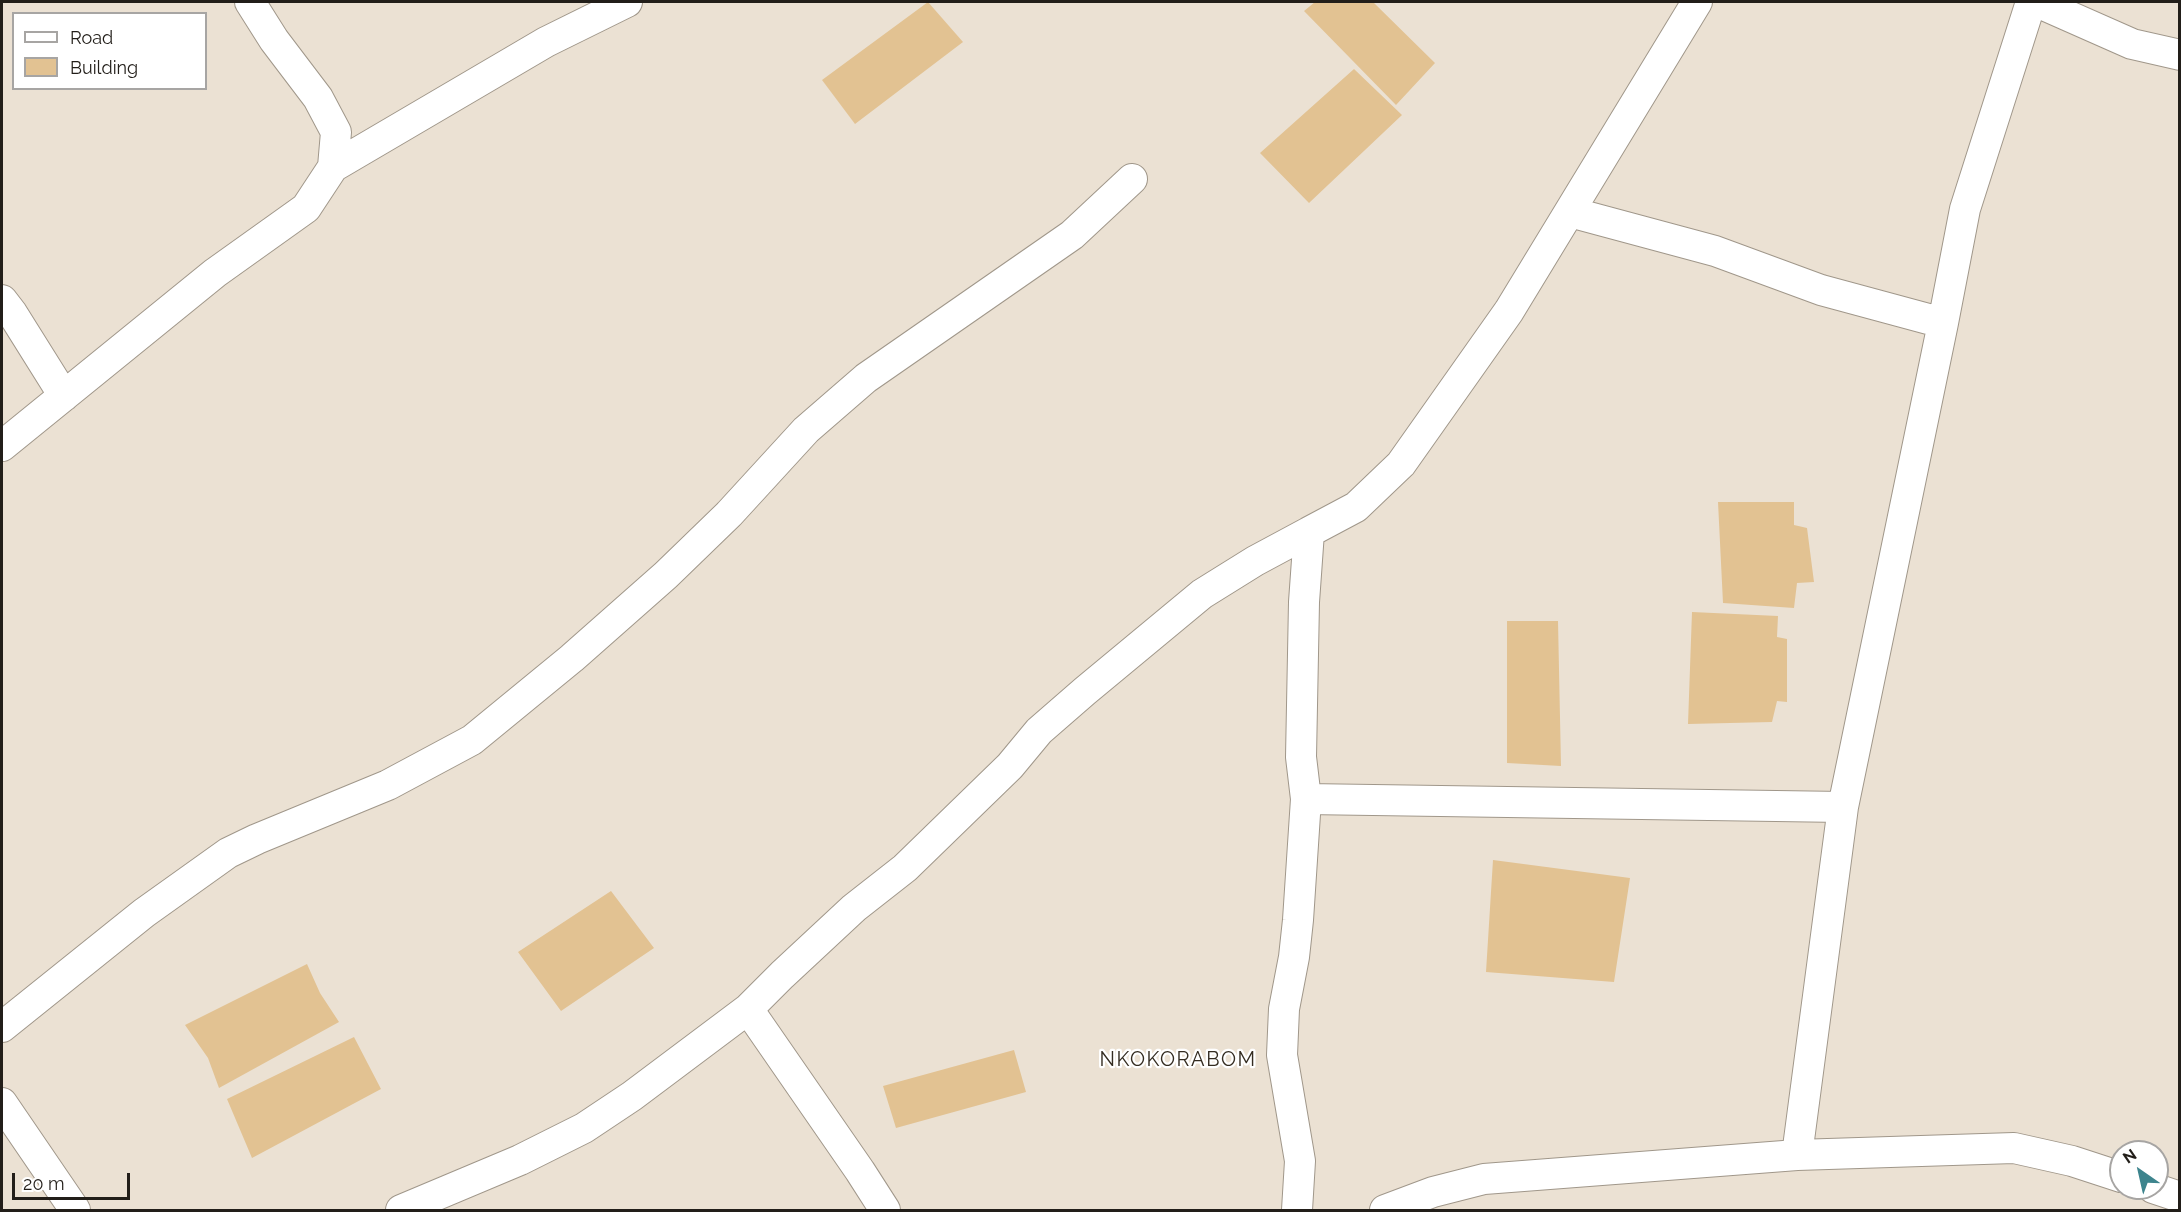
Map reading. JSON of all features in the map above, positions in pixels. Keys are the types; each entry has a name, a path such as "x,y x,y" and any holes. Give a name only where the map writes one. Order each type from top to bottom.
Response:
{"street":[{"path":"250,2 274,40 318,98 336,132 333,167"},
{"path":"2,446 215,273 306,208 333,167 546,42 627,2"},
{"path":"401,1210 520,1161 584,1128 632,1096 748,1010 854,908 905,868 1010,766 1039,731 1202,594 1255,561 1356,507 1401,464 1509,311 1697,2"},
{"path":"1797,1155 1843,807 1965,209 2031,2"},
{"path":"2037,2 2132,44 2180,55"},
{"path":"2,1027 144,913 228,853 257,838 388,784 472,740 572,658 666,575 729,514 806,430 858,385 1072,235 1132,179"},
{"path":"1570,212 1716,251 1821,291 1943,323"},
{"path":"2,300 63,396"},
{"path":"1297,1210 1300,1161 1282,1054 1284,1009 1298,920 1306,799 1301,757 1304,602 1309,532"},
{"path":"1306,799 1843,807"},
{"path":"748,1010 885,1210"},
{"path":"2,1102 75,1210"},
{"path":"1385,1210 1433,1192 1484,1179 1797,1155 2014,1148 2072,1161 2109,1173"}],"building":[{"path":"928,2 963,42 855,124 822,80"},
{"path":"1315,2 1373,2 1435,63 1396,105 1304,11"},
{"path":"1354,69 1402,115 1309,203 1260,153"},
{"path":"1718,502 1794,502 1794,525 1807,528 1814,582 1797,583 1794,608 1723,603"},
{"path":"1692,612 1778,616 1777,637 1787,639 1787,702 1777,701 1772,722 1688,724"},
{"path":"1507,621 1558,621 1561,766 1507,763"},
{"path":"1493,860 1630,878 1614,982 1486,972"},
{"path":"611,891 654,948 561,1011 518,952"},
{"path":"307,964 320,993 339,1022 219,1088 208,1058 185,1025"},
{"path":"354,1037 381,1089 252,1158 227,1099"},
{"path":"1014,1050 1026,1092 896,1128 883,1086"}],"district":[{"name":"NKOKORABOM","path":"1178,1060"}]}
